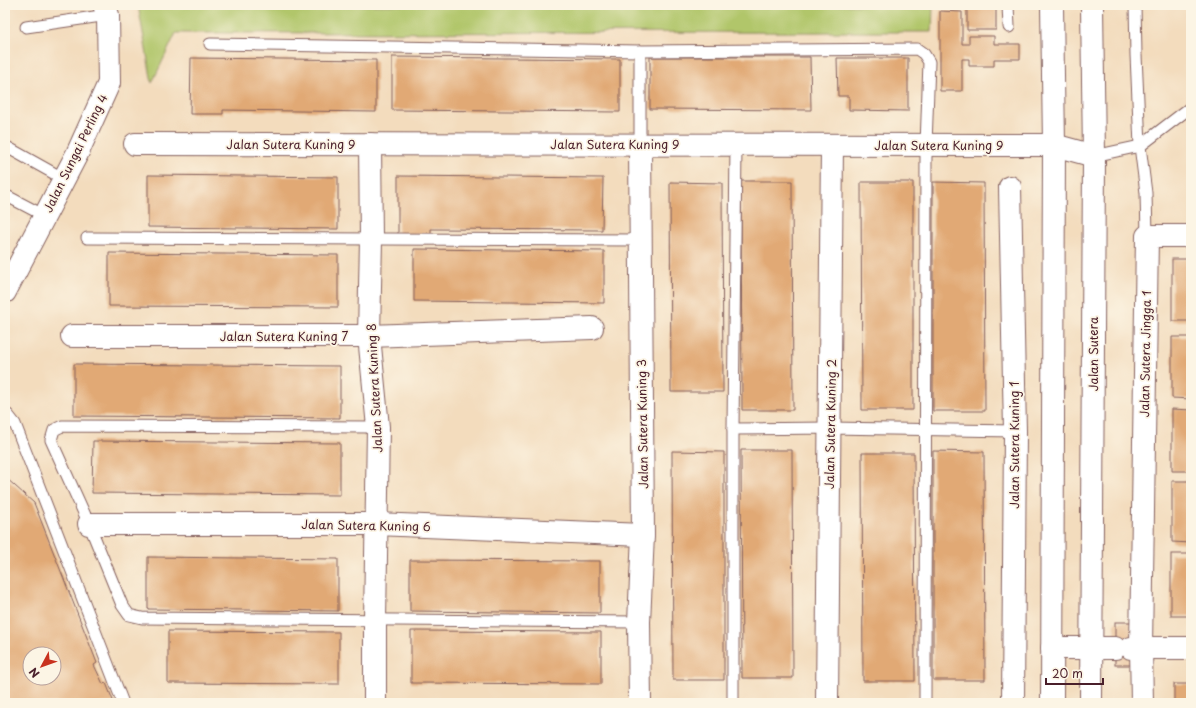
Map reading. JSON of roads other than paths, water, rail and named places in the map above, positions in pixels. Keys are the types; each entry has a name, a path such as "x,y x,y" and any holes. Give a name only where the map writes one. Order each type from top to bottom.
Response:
{"street":[{"path":"1052,5 1054,145 1052,703"},
{"name":"Jalan Sutera","path":"1091,703 1094,156 1092,5"},
{"name":"Jalan Sungai Perling 4","path":"5,292 77,154 109,83 106,10"},
{"name":"Jalan Sutera Kuning 9","path":"134,144 1054,145 1094,156"},
{"name":"Jalan Sutera Kuning 8","path":"370,144 371,239 369,336 378,427 375,703"},
{"name":"Jalan Sutera Kuning 3","path":"640,144 643,535 639,622 640,703"},
{"name":"Jalan Sutera Kuning 2","path":"827,703 832,145"},
{"name":"Jalan Sutera Kuning 1","path":"1010,187 1015,431 1013,703"},
{"path":"1147,236 1191,236"},
{"name":"Jalan Sutera Jingga 1","path":"1142,703 1129,648 1147,236"},
{"name":"Jalan Sutera Kuning 7","path":"72,336 369,336 592,328"},
{"name":"Jalan Sutera Kuning 6","path":"89,524 376,524 643,535"},
{"path":"1052,648 1191,648"}],"lane":[{"path":"1008,5 1009,27"},
{"name":"Jalan Sutera Jingga 1","path":"1135,5 1140,146 1146,193 1147,236"},
{"path":"26,27 106,10"},
{"path":"210,44 640,51 917,49 924,54 929,62 926,145 925,703"},
{"path":"640,51 640,144"},
{"path":"1094,156 1140,146 1191,107"},
{"path":"733,703 733,429 736,145"},
{"path":"5,146 64,179"},
{"path":"5,195 45,216"},
{"path":"87,238 640,240"},
{"path":"5,414 8,415 15,424 123,703"},
{"path":"378,427 62,426 54,430 51,440 89,524 122,605 129,615 142,618 639,622"},
{"path":"733,429 830,428 1015,431"}]}
